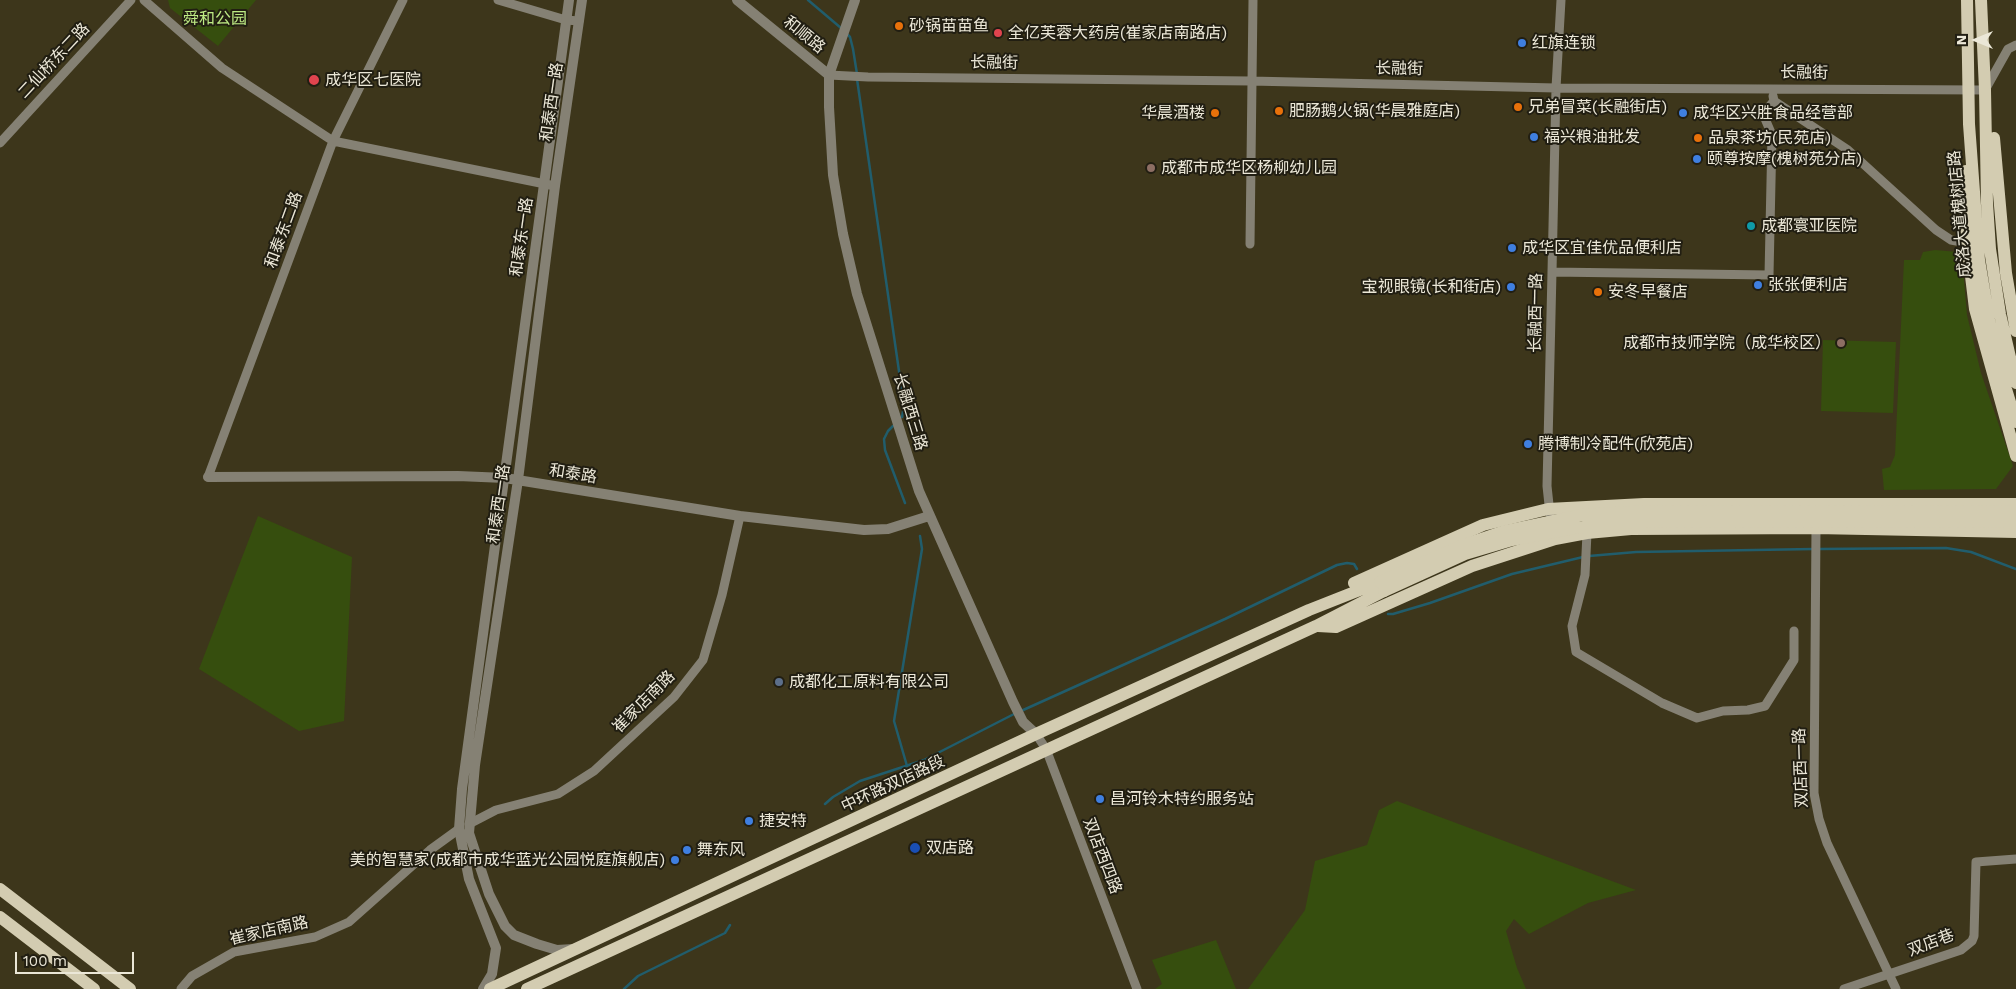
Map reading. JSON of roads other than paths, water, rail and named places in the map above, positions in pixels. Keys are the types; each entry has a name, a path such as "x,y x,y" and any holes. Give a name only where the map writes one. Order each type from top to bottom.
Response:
{"main road":[{"name":"成洛大道槐树店路","path":"1967,0 1968,124 1994,281 2016,383"},
{"name":"成洛大道槐树店路","path":"1982,0 1985,90 1979,260 1989,320 2016,422"},
{"path":"1985,90 1993,129 2006,273 2016,331"},
{"path":"1968,124 1964,197 1967,243 1975,309 2016,456"},
{"path":"1309,610 1353,584 1483,525 1548,509 1644,504 2016,504"},
{"path":"1382,586 1461,546 1505,531 1581,515 1630,512 2016,510"},
{"path":"1309,610 1382,586 1465,554 1512,540 1584,527 1631,522 2016,521"},
{"path":"1316,626 1336,627 1472,566 1555,539 1587,533 1631,529 1816,528 2016,532"},
{"name":"中环路双店路段","path":"534,988 1046,749 1316,626 1382,586"},
{"name":"中环路双店路段","path":"490,989 1036,734 1309,610"},
{"path":"0,889 130,989"},
{"path":"0,917 94,989"}],"street":[{"name":"二仙桥东二路","path":"0,143 131,0"},
{"path":"144,0 222,68 332,141 555,186"},
{"name":"和泰东二路","path":"208,477 332,141 402,0"},
{"path":"498,0 566,20 579,21"},
{"name":"和泰东一路","path":"505,478 569,0"},
{"name":"和泰西一路","path":"579,949 557,950 514,935 504,926 489,894 469,833 475,765 518,480 555,186 582,0"},
{"name":"和顺路","path":"738,0 829,75"},
{"name":"长融西三路","path":"855,0 829,75 833,175 843,234 863,313 919,491 1013,702 1023,722 1036,734"},
{"path":"1250,244 1252,0"},
{"name":"长融西一路","path":"1555,539 1548,509 1556,88 1561,0"},
{"path":"1985,90 2008,49 2016,45"},
{"name":"长融街","path":"829,75 1251,81 1556,88 1985,90"},
{"path":"1771,88 1774,101 1848,150 1936,230 1951,240 1967,243"},
{"path":"1552,272 1769,275 1772,136 1763,114 1774,101"},
{"name":"和泰路","path":"208,477 458,476 505,478 740,516 864,530 888,529 929,516"},
{"name":"和泰西一路","path":"483,989 492,974 496,948 469,879 460,829 462,789 505,478"},
{"name":"崔家店南路","path":"470,824 496,810 558,794 594,771 674,697 703,660 722,595 740,516"},
{"name":"双店西一路","path":"1816,528 1814,793 1819,819 1827,843 1896,989"},
{"path":"1587,533 1585,575 1572,626 1576,652 1662,703 1696,718 1723,711 1748,710 1765,706 1794,660 1794,631"},
{"name":"双店西四路","path":"1036,734 1046,749 1137,989"},
{"name":"崔家店南路","path":"181,989 192,976 234,952 315,937 349,922 430,850 460,829"},
{"name":"双店巷","path":"1844,989 1961,950 1972,941 1974,936 1976,862 2016,859"}],"waterway":[{"path":"808,0 841,28"},
{"path":"847,34 850,37 857,74"},
{"path":"857,79 904,406 902,417"},
{"path":"893,426 884,439 885,450 905,503"},
{"path":"907,766 894,721 922,549 920,536"},
{"path":"1818,549 1946,548 1971,552 2016,569"},
{"path":"1589,556 1636,552 1813,549"},
{"path":"1388,614 1430,603 1512,574 1583,557"},
{"path":"1021,711 1225,619 1337,565 1354,564 1357,569"},
{"path":"825,804 860,781 924,760 1016,713"},
{"path":"624,989 638,976 725,933 730,925"}],"place":[{"name":"砂锅苗苗鱼","path":"899,26"},
{"name":"全亿芙蓉大药房(崔家店南路店)","path":"998,33"},
{"name":"红旗连锁","path":"1522,43"},
{"name":"成华区七医院","path":"314,80"},
{"name":"兄弟冒菜(长融街店)","path":"1518,107"},
{"name":"肥肠鹅火锅(华晨雅庭店)","path":"1279,111"},
{"name":"华晨酒楼","path":"1215,113"},
{"name":"成华区兴胜食品经营部","path":"1683,113"},
{"name":"福兴粮油批发","path":"1534,137"},
{"name":"品泉茶坊(民苑店)","path":"1698,138"},
{"name":"颐尊按摩(槐树苑分店)","path":"1697,159"},
{"name":"成都市成华区杨柳幼儿园","path":"1151,168"},
{"name":"成都寰亚医院","path":"1751,226"},
{"name":"成华区宜佳优品便利店","path":"1512,248"},
{"name":"张张便利店","path":"1758,285"},
{"name":"宝视眼镜(长和街店)","path":"1511,287"},
{"name":"安冬早餐店","path":"1598,292"},
{"name":"成都市技师学院（成华校区）","path":"1841,343"},
{"name":"腾博制冷配件(欣苑店)","path":"1528,444"},
{"name":"成都化工原料有限公司","path":"779,682"},
{"name":"昌河铃木特约服务站","path":"1100,799"},
{"name":"捷安特","path":"749,821"},
{"name":"双店路","path":"915,848"},
{"name":"舞东风","path":"687,850"},
{"name":"美的智慧家(成都市成华蓝光公园悦庭旗舰店)","path":"675,860"}],"park label":[{"name":"舜和公园","path":"215,19"}]}
